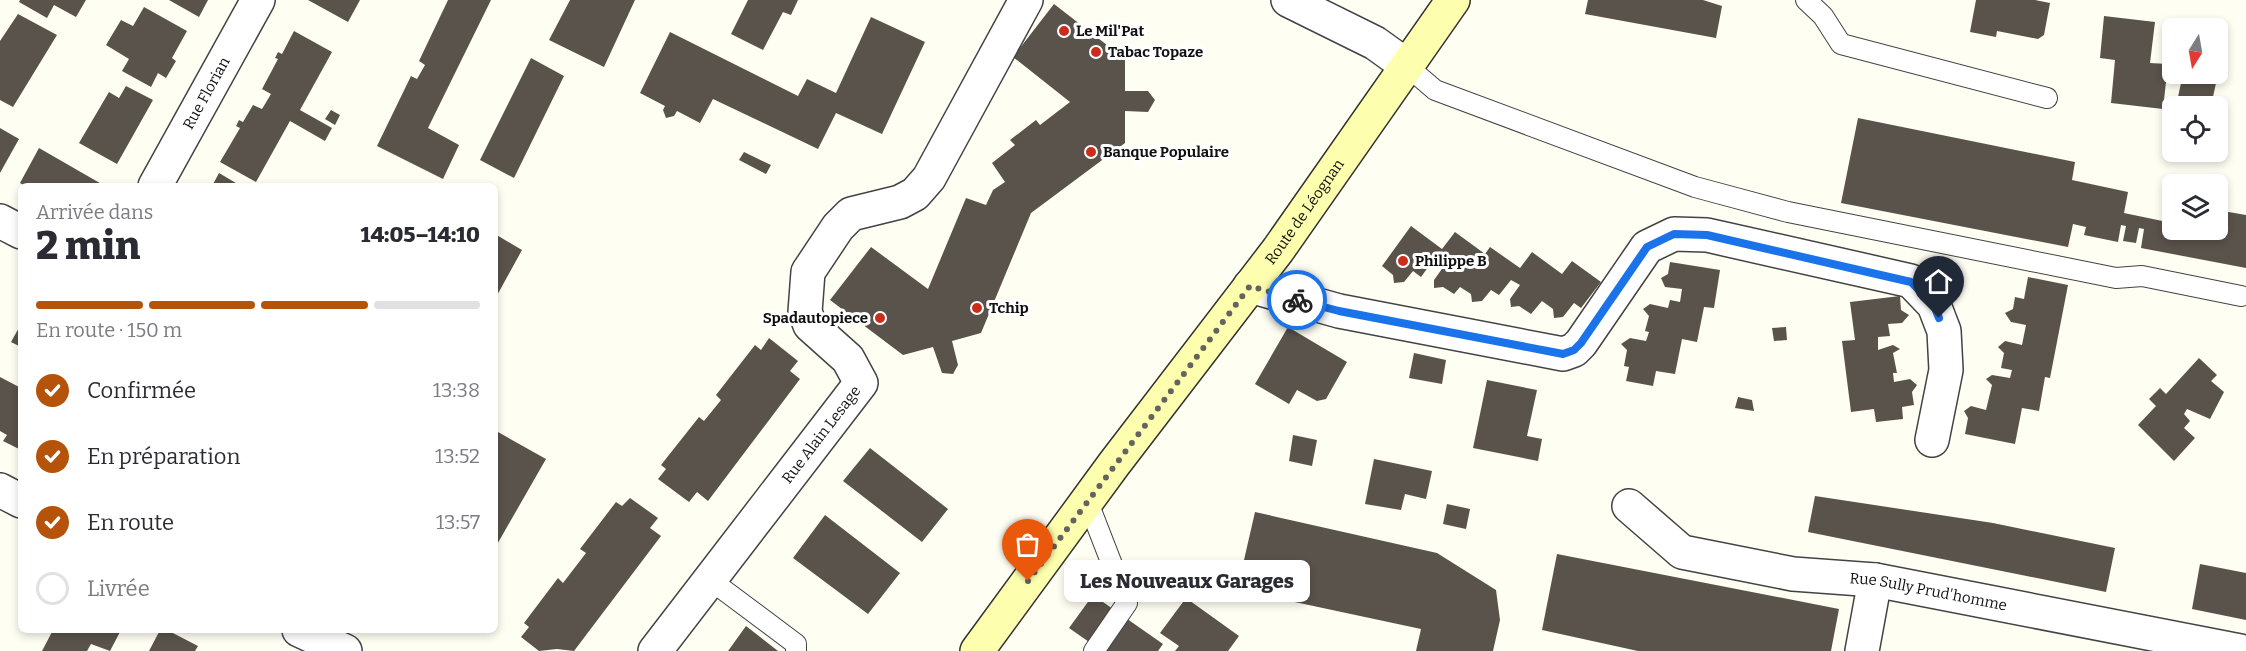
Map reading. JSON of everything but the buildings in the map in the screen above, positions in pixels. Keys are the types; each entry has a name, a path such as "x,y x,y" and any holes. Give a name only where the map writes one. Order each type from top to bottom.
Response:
{"main road":[{"name":"Route de Léognan","path":"977,651 1088,500 1278,250 1453,0"}],"street":[{"name":"Rue Florian","path":"157,183 258,0"},
{"name":"Rue Alain Lesage","path":"655,651 861,383 848,359 810,325 805,312 808,272 838,227 851,214 900,202 915,194 929,178 1026,0"},
{"path":"1288,0 1375,43 1407,66"},
{"path":"0,221 18,230"},
{"path":"1250,286 1339,311 1563,354 1574,350 1581,343 1647,247 1674,234 1707,235 1779,249 1911,282 1934,305 1944,331 1946,370 1932,440"},
{"path":"0,490 18,499"},
{"name":"Rue Sully Prud'homme","path":"1629,506 1682,552 1793,574 1875,580 2240,651"},
{"name":"Rue Sully Prud'homme","path":"1862,651 1875,580"},
{"path":"305,633 345,651"}],"lane":[{"path":"1806,0 1823,15 1841,44 2047,98"},
{"path":"1407,66 1435,90 1695,187 1788,212 2104,275 2142,276 2241,296"},
{"path":"1088,500 1127,603 1094,651"},
{"path":"709,579 796,644 796,651"}],"way so far":[{"path":"1028,581 1250,286 1297,300"}],"place":[{"name":"Le Mil'Pat","path":"1064,31"},
{"name":"Tabac Topaze","path":"1096,52"},
{"name":"Banque Populaire","path":"1091,152"},
{"name":"Philippe B","path":"1403,261"},
{"name":"Tchip","path":"977,308"},
{"name":"Spadautopiece","path":"880,318"},
{"name":"Les Nouveaux Garages","path":"1028,581"}],"route":[{"path":"1297,300 1339,311 1563,354 1574,350 1581,343 1647,247 1674,234 1707,235 1779,249 1911,282 1934,305 1939,318"}]}
